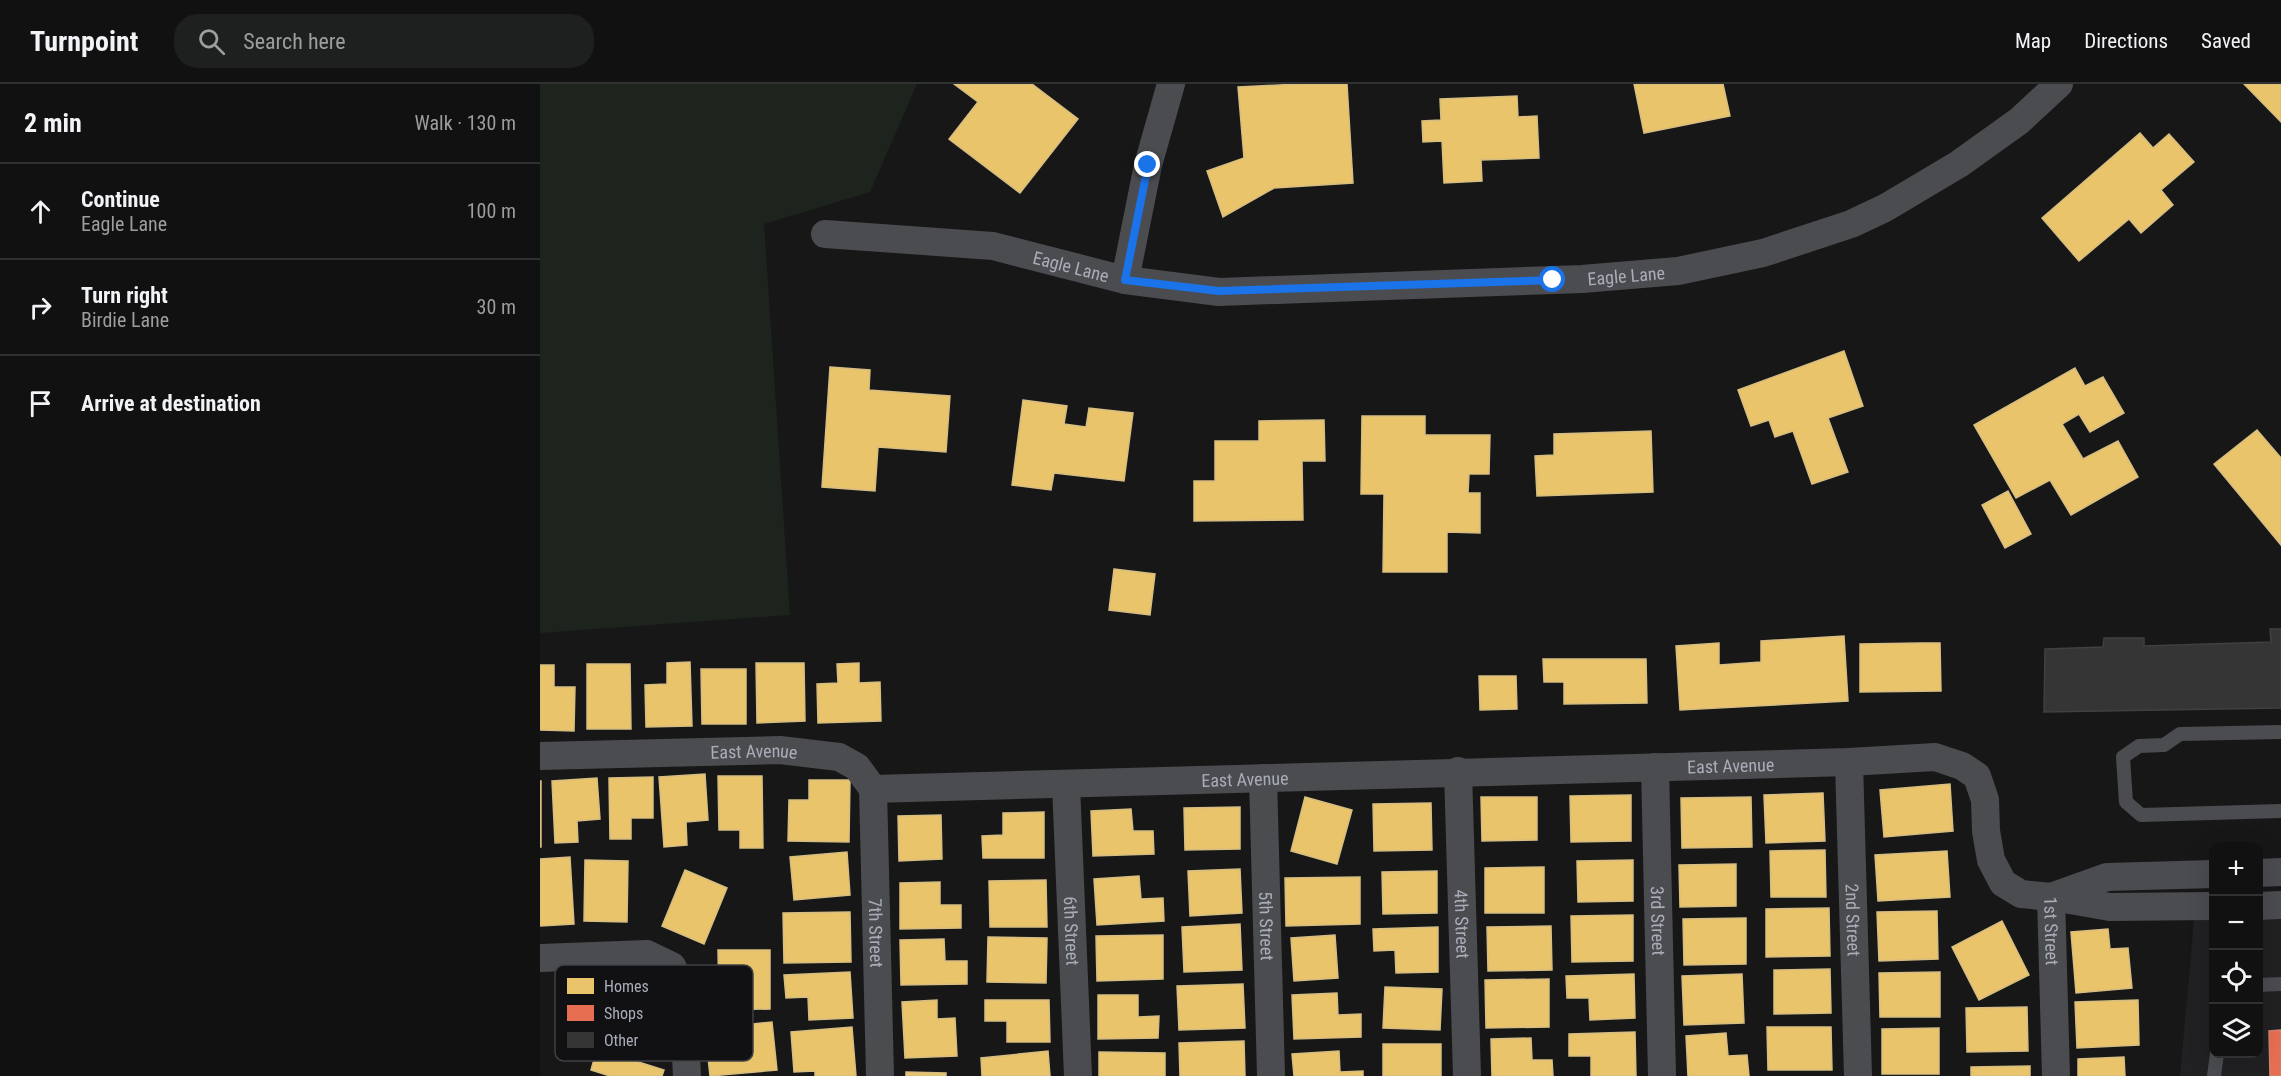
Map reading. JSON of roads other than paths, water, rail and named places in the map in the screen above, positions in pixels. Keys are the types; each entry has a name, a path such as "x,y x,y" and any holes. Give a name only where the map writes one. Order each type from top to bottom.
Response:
{"street":[{"path":"1125,280 1148,165 1171,84"},
{"name":"Eagle Lane","path":"825,234 993,246 1125,280 1219,291 1582,279 1678,272 1774,249 1851,224 1959,164 2019,121 2059,84"},
{"name":"East Avenue","path":"540,756 780,750 838,757 857,767 873,789 1458,771 1849,762 1935,757 1962,766"},
{"name":"2nd Street","path":"1849,762 1858,1076"},
{"name":"1st Street","path":"1962,766 1977,776 1985,800 1986,831 1991,860 2003,883 2021,894 2051,897 2056,1076"},
{"name":"3rd Street","path":"1654,767 1662,1076"},
{"name":"4th Street","path":"1458,771 1467,1076"},
{"name":"5th Street","path":"1263,778 1271,1076"},
{"name":"6th Street","path":"1066,784 1078,1076"},
{"name":"7th Street","path":"873,789 880,1076"},
{"path":"2263,873 2281,872"},
{"path":"2051,897 2107,877 2209,874"},
{"path":"2051,897 2110,907 2209,906"},
{"path":"2263,906 2281,905"},
{"path":"540,958 647,954 670,965"},
{"path":"686,1061 687,1076"}],"lane":[{"path":"2281,732 2180,734 2164,745 2139,746 2124,758 2126,802 2141,815 2281,811"},
{"path":"2263,985 2281,984"},
{"path":"2214,1076 2216,1058"}]}
